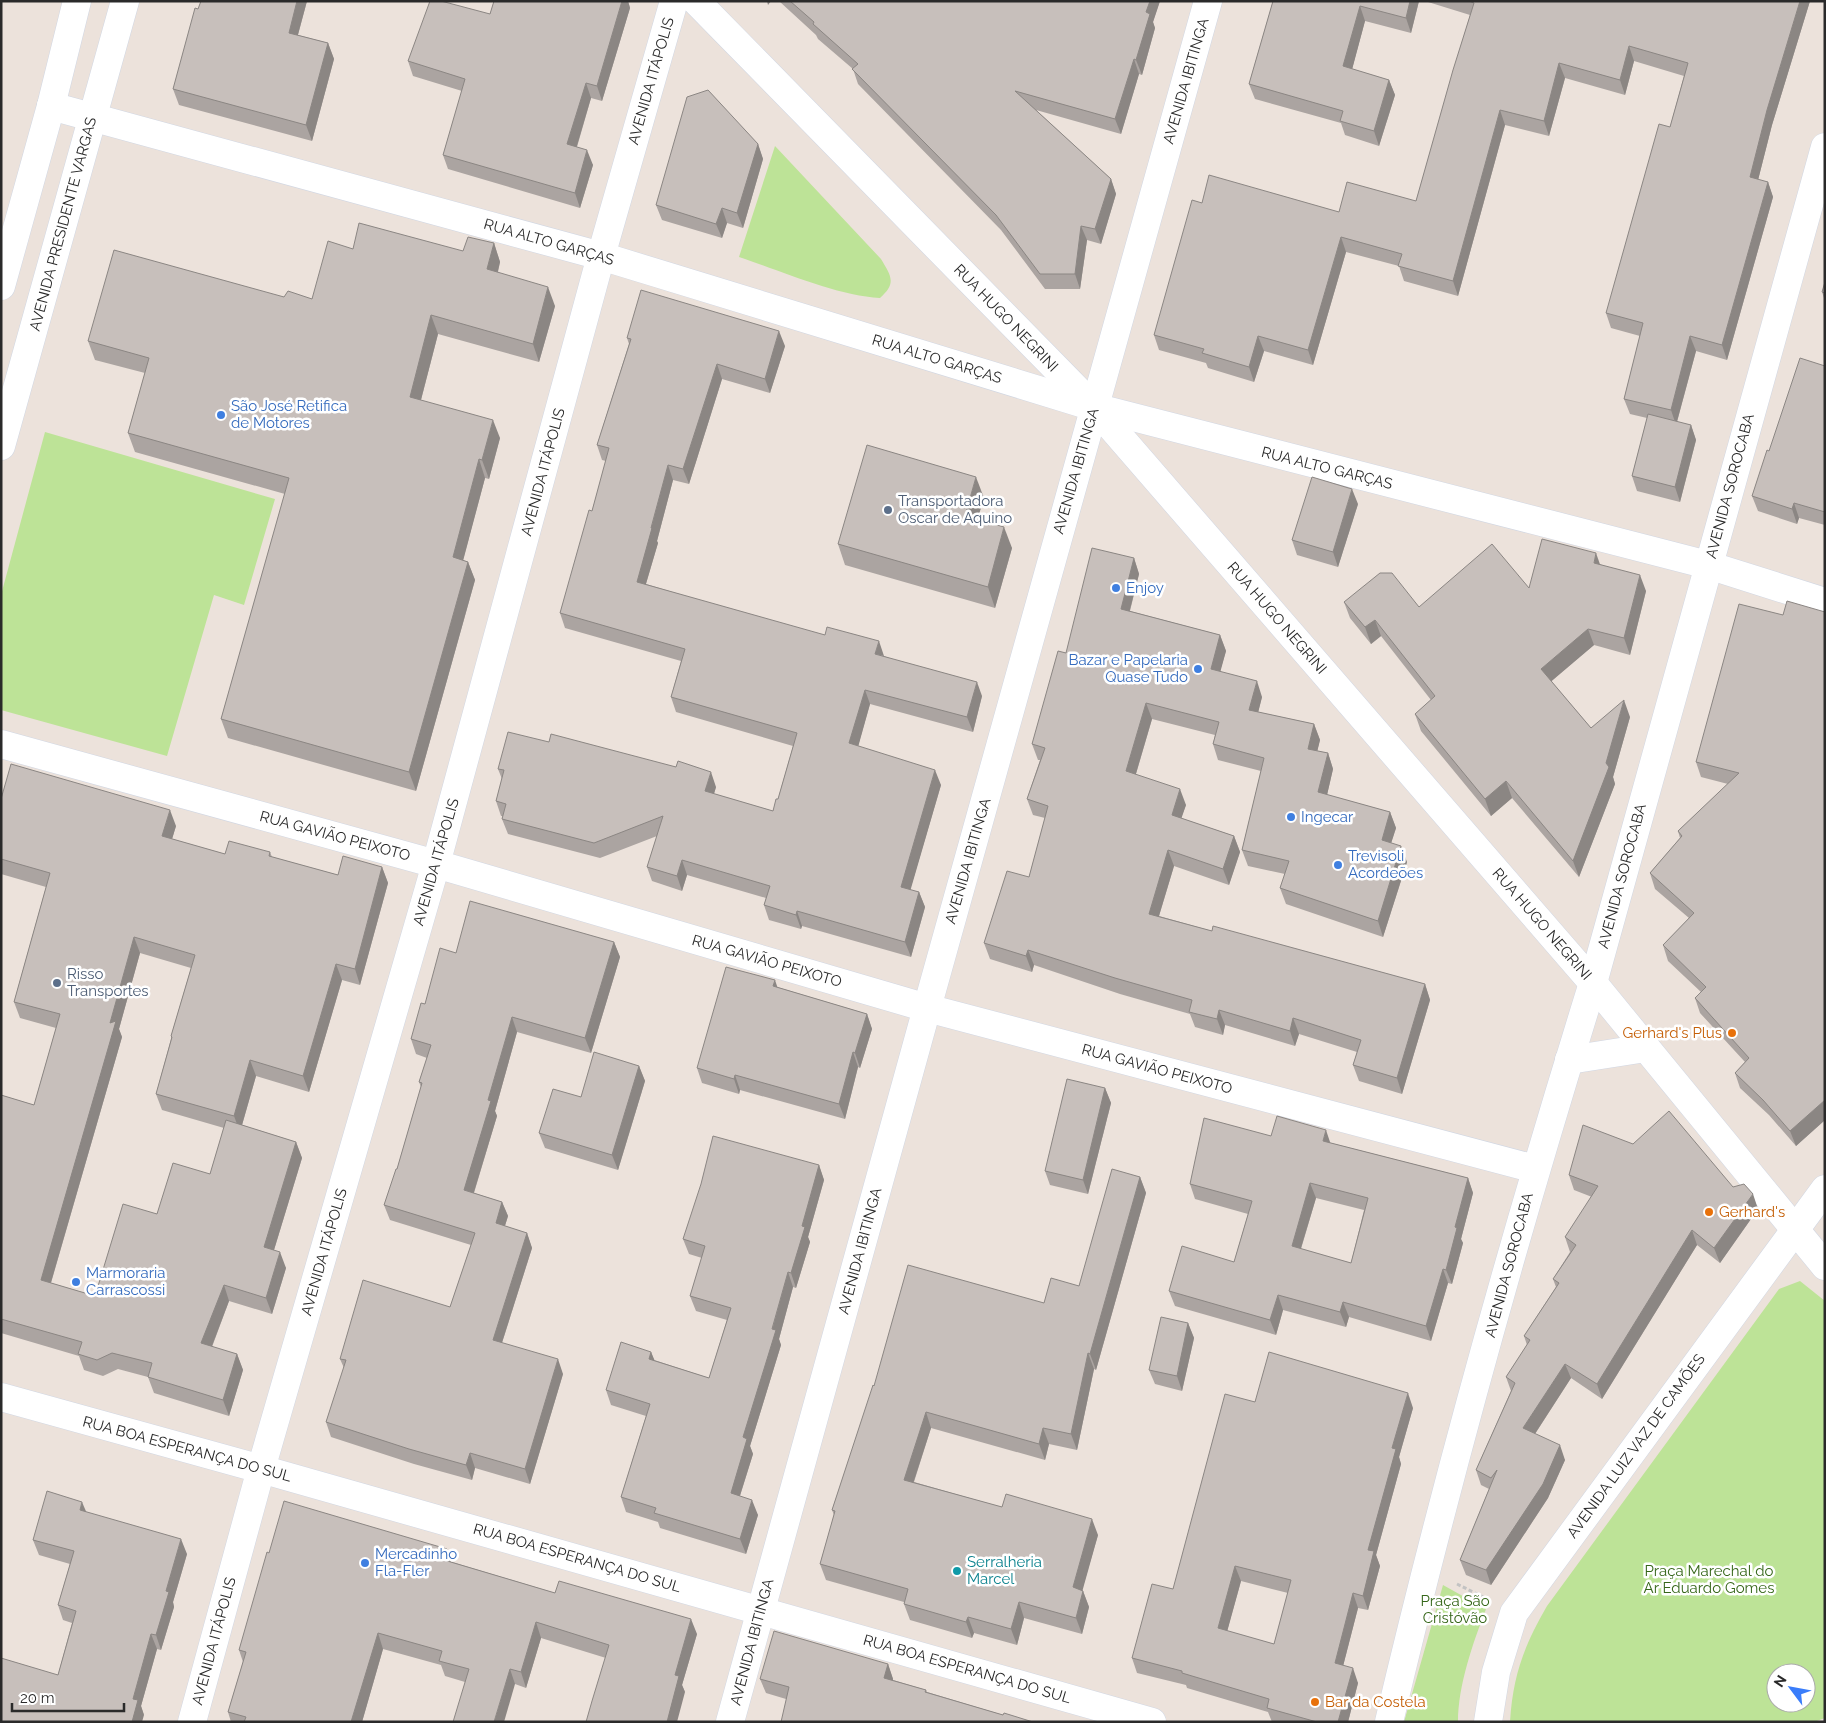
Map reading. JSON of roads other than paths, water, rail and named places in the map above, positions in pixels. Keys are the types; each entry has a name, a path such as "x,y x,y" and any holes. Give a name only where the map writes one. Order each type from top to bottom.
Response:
{"street":[{"path":"1,286 51,106 76,1"},
{"name":"AVENIDA PRESIDENTE VARGAS","path":"1,446 125,1"},
{"name":"AVENIDA ITÁPOLIS","path":"192,1722 261,1469 436,864 601,256 674,1"},
{"name":"RUA HUGO NEGRINI","path":"696,1 1094,407 1593,983 1825,1266"},
{"name":"AVENIDA IBITINGA","path":"730,1722 1208,1"},
{"name":"RUA ALTO GARÇAS","path":"51,106 601,256 1094,407 1708,565 1825,602"},
{"name":"AVENIDA SOROCABA","path":"1389,1722 1426,1568 1535,1169 1593,983 1825,147"},
{"name":"RUA GAVIÃO PEIXOTO","path":"1,744 436,864 927,1008 1535,1169"},
{"path":"1568,1060 1646,1048"},
{"name":"AVENIDA LUIZ VAZ DE CAMÕES","path":"1488,1722 1496,1672 1514,1613 1825,1189"},
{"name":"RUA BOA ESPERANÇA DO SUL","path":"1,1397 761,1610 1152,1722"}],"place":[{"name":"São José Retifica de Motores","path":"221,415"},
{"name":"Transportadora Oscar de Aquino","path":"888,510"},
{"name":"Enjoy","path":"1116,588"},
{"name":"Bazar e Papelaria Quase Tudo","path":"1198,669"},
{"name":"Ingecar","path":"1291,817"},
{"name":"Trevisoli Acordeões","path":"1338,865"},
{"name":"Risso Transportes","path":"57,983"},
{"name":"Gerhard's Plus","path":"1732,1033"},
{"name":"Gerhard's","path":"1709,1212"},
{"name":"Marmoraria Carrascossi","path":"76,1282"},
{"name":"Mercadinho Fla-Fler","path":"365,1563"},
{"name":"Serralheria Marcel","path":"957,1571"},
{"name":"Bar da Costela","path":"1315,1702"}],"park label":[{"name":"Praça Marechal do Ar Eduardo Gomes","path":"1709,1580"},
{"name":"Praça São Cristóvão","path":"1455,1610"}]}
